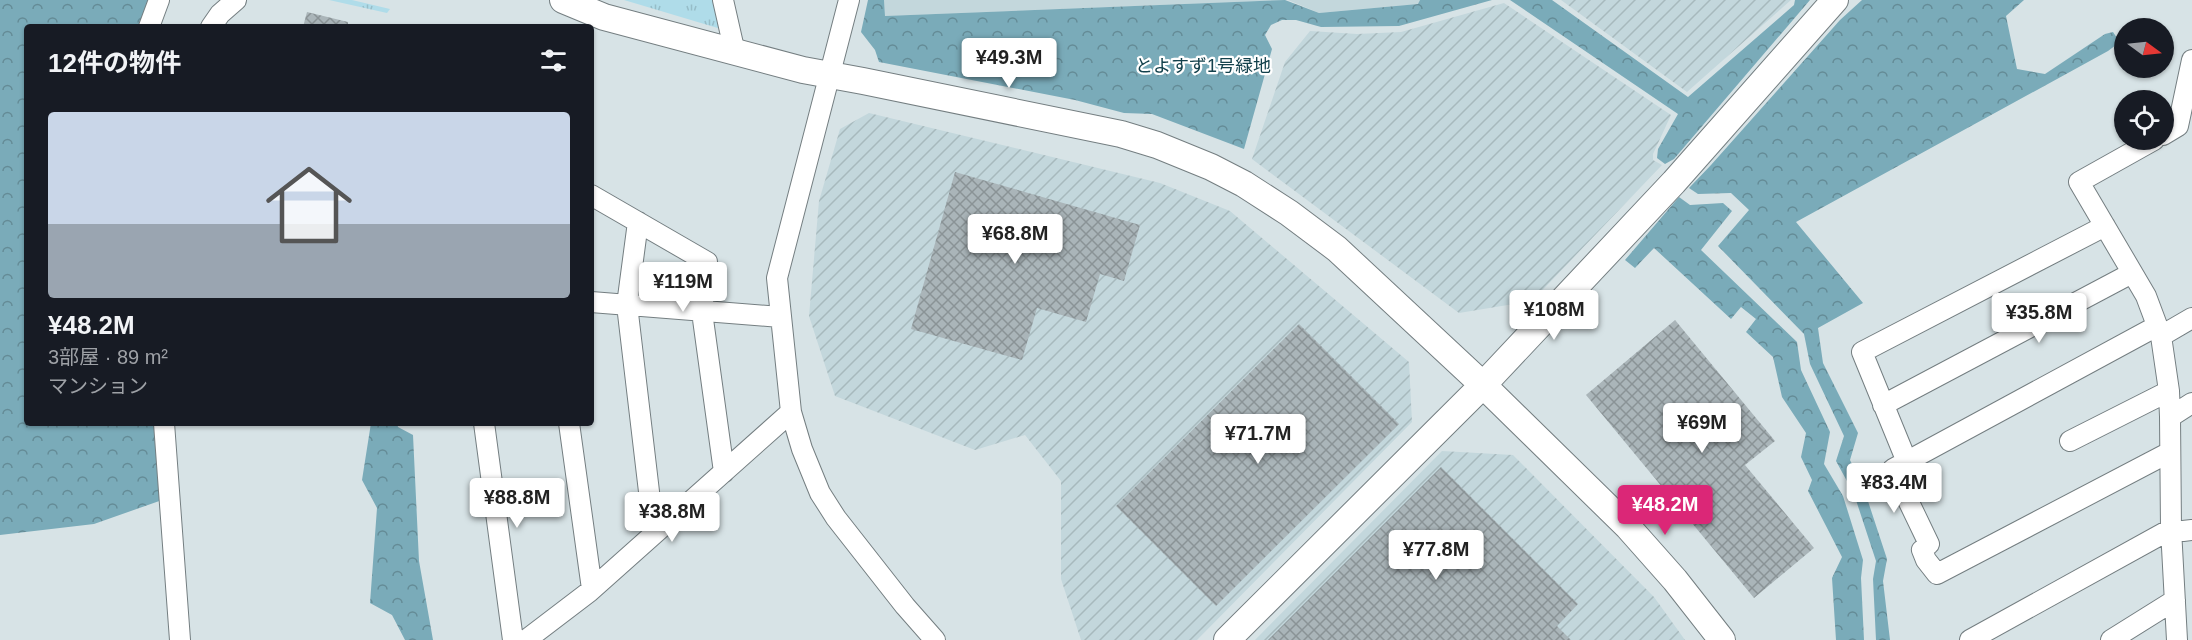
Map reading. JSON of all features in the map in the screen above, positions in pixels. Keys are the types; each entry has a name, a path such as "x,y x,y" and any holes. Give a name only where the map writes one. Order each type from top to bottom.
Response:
{"street":[{"path":"150,24 159,0"},
{"path":"213,24 220,14 236,0"},
{"path":"563,0 604,17 735,53 830,75 1121,134 1157,145 1211,167 1244,184 1311,228 1337,249 1483,385 1628,527 1675,580 1722,640"},
{"path":"723,0 735,53"},
{"path":"849,0 777,278 791,412 804,457 820,493 836,518 905,606 935,640"},
{"path":"1227,640 1483,385 1674,182 1835,0"},
{"path":"2174,128 2178,126 2192,60"},
{"path":"2136,150 2079,182 2146,296 2159,331 2169,391 2171,529 2177,640"},
{"path":"594,197 707,262 702,312 724,472"},
{"path":"638,222 627,305 654,534"},
{"path":"1907,462 1862,352 2105,226"},
{"path":"1883,405 2132,273"},
{"path":"594,302 780,317"},
{"path":"2170,452 1937,574 1926,560 1922,550 1929,544 1893,469 2159,331 2192,318"},
{"path":"2070,441 2169,391"},
{"path":"2170,417 2192,403"},
{"path":"526,640 592,589 791,412"},
{"path":"164,426 180,640"},
{"path":"484,426 513,640"},
{"path":"569,426 592,589"},
{"path":"1970,640 2171,529 2192,530"},
{"path":"2111,640 2175,600"}],"shaded area":[{"path":"884,0 1285,0 885,16"},
{"path":"1288,0 1420,0 1419,4 1319,13"},
{"path":"1561,0 1791,0 1687,92"},
{"path":"1504,3 1671,115 1653,154 1653,160 1662,165 1532,301 1459,313 1252,159 1285,62 1310,31 1357,34 1401,32"},
{"path":"869,113 1160,183 1230,211 1409,362 1412,422 1197,640 1081,640 1061,579 1061,481 1025,435 975,450 835,396 809,316 819,201 840,129"},
{"path":"1442,451 1513,455 1654,597 1685,640 1255,640"}],"green space":[{"path":"0,0 153,0 146,24 24,24 24,426 160,426 165,499 94,524 0,535"},
{"path":"329,0 352,0 390,9 387,13"},
{"path":"624,0 714,0 721,29"},
{"name":"とよすず1号緑地","path":"868,0 884,0 885,16 1285,0 1319,13 1418,4 1420,0 1492,0 1399,26 1321,27 1296,20 1282,20 1271,25 1265,35 1272,49 1244,149 1152,114 1124,113 1075,100 879,62 875,50 861,32"},
{"path":"1510,0 1552,0 1688,97 1794,5 1795,0 1810,0 1674,159 1665,164 1657,158 1658,149 1678,114"},
{"path":"1862,0 2024,0 2006,16 2017,69 2045,74 2105,34 2114,34 2114,46 2108,51 1796,222 1863,303 1818,328 1823,363 1858,433 1850,460 1864,489 1887,559 1883,581 1890,640 1876,640 1873,579 1876,561 1854,494 1836,461 1844,436 1810,364 1804,334 1718,246 1749,210 1731,193 1698,194 1689,188 1840,20"},
{"path":"1679,197 1690,205 1723,203 1732,211 1701,250 1797,342 1801,370 1830,432 1824,464 1843,496 1863,560 1861,578 1864,640 1836,640 1832,578 1842,557 1808,491 1812,480 1801,457 1806,433 1782,397 1773,357 1746,332 1756,319 1741,307 1731,319 1654,248 1635,268 1625,260"},
{"path":"371,426 398,426 413,435 419,561 433,640 405,640 392,615 370,603 377,508 362,480"}],"building":[{"path":"307,12 348,22 348,24 304,24"},
{"path":"955,172 1140,225 1124,281 1100,274 1086,322 1037,308 1022,360 911,329"},
{"path":"1675,320 1775,441 1745,465 1814,548 1754,598 1586,395"},
{"path":"1299,324 1399,424 1216,606 1116,506"},
{"path":"1441,467 1578,604 1557,626 1571,640 1268,640"}]}
